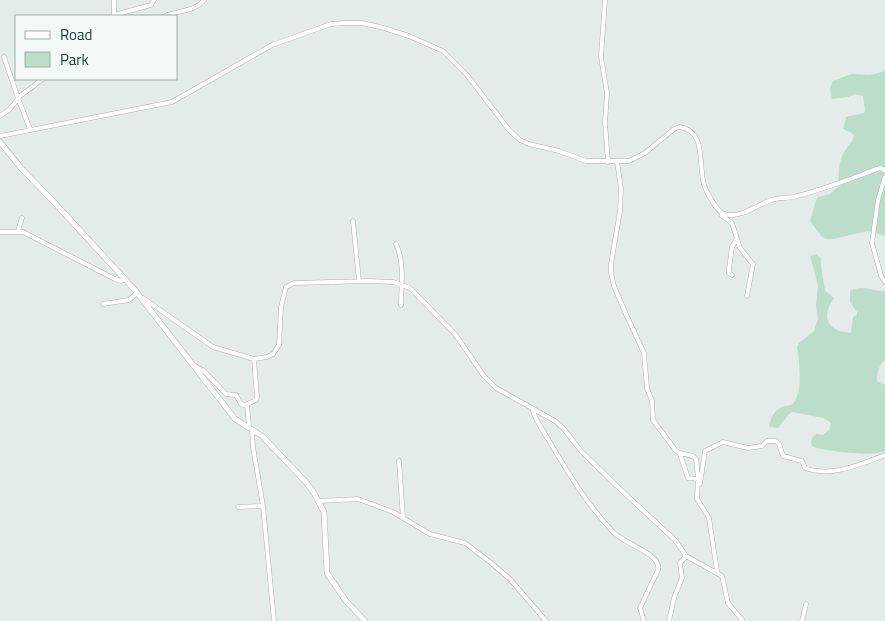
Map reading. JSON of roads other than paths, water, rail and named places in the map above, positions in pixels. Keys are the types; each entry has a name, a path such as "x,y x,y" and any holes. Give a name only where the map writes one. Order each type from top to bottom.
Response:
{"street":[{"path":"114,0 114,15"},
{"path":"117,15 152,5 154,0"},
{"path":"168,15 196,6 204,0"},
{"path":"605,0 601,57 607,93 605,123 608,162"},
{"path":"0,136 172,102 184,97 272,45 331,24 362,23 409,36 443,51 467,75 509,130 520,140 586,161 618,162 636,158 674,129 679,127 692,131 697,136 705,190 722,216 732,223 740,248 753,264 747,296"},
{"path":"4,57 30,130"},
{"path":"0,116 10,109 18,98 42,80"},
{"path":"0,142 21,168 138,294 235,419 262,436 305,481 324,512 327,573 346,601 365,621"},
{"path":"618,162 621,188 611,273 614,286 644,353 647,388 652,401 653,420 680,454 688,478 698,479"},
{"path":"721,212 732,215 740,214 772,199 797,196 880,168 885,171"},
{"path":"885,178 878,200 872,243 881,276 885,282"},
{"path":"18,231 22,218"},
{"path":"353,221 359,281"},
{"path":"0,232 23,232 115,280 121,281 125,279"},
{"path":"732,275 729,273 729,269 732,247 736,240"},
{"path":"396,244 402,262 401,305"},
{"path":"138,294 214,347 254,359 268,357 273,354 279,345 281,307 286,287 294,284 359,281 401,284 416,293 450,328 484,376 496,388 546,415 563,428 582,452 675,540 686,556 717,571 724,580 730,606 743,621"},
{"path":"103,304 129,300 138,294"},
{"path":"254,359 257,397 248,403 247,406 263,506 274,621"},
{"path":"193,365 204,371 226,394 236,395 242,404 247,406"},
{"path":"532,408 540,428 555,454 587,502 621,539 658,561 658,570 640,608 644,621"},
{"path":"698,501 705,451 722,442 750,448 762,447 767,441 776,441 783,456 802,461 806,469 811,470 841,470 885,455"},
{"path":"680,454 692,455 696,458 698,501 709,518 717,571"},
{"path":"399,461 403,518"},
{"path":"319,502 358,499 393,512 430,534 465,544 515,584 546,621"},
{"path":"238,507 263,506"},
{"path":"669,621 674,598 682,578 680,563 686,556"},
{"path":"802,621 806,604"}]}
